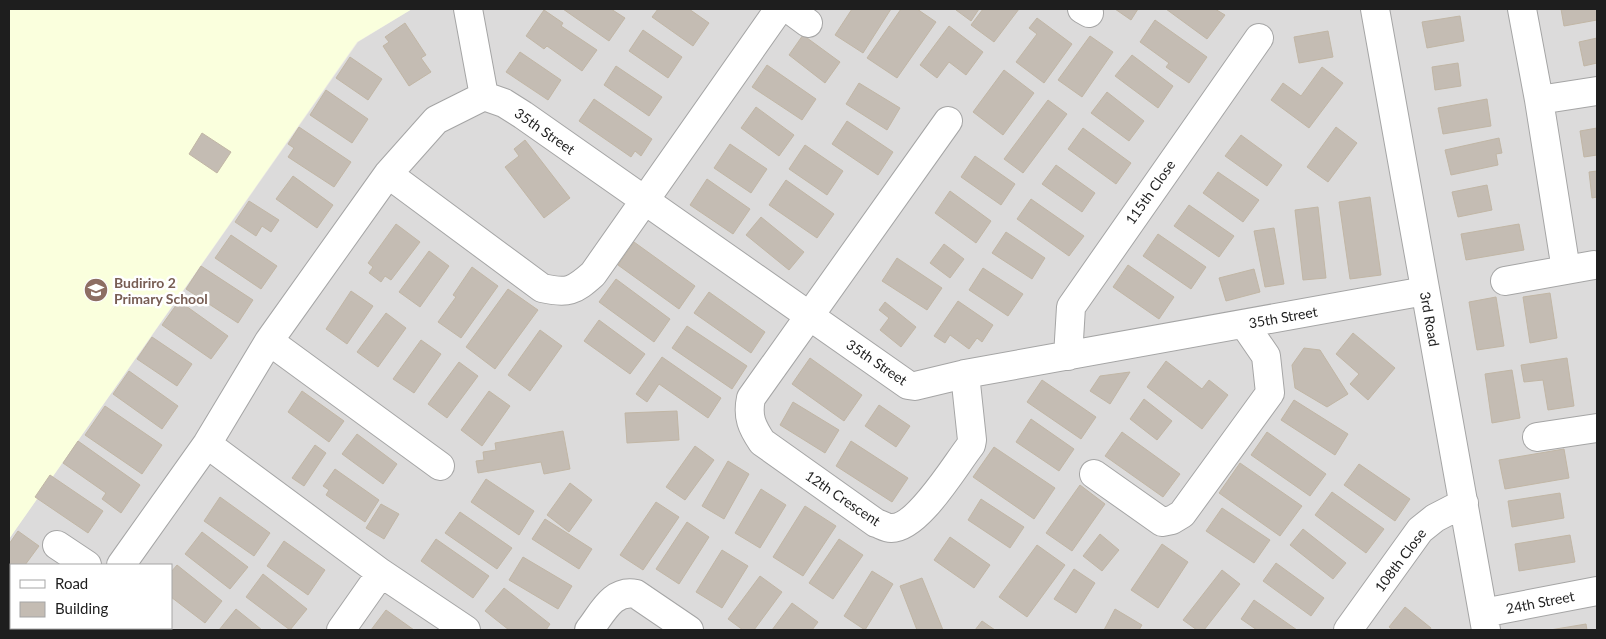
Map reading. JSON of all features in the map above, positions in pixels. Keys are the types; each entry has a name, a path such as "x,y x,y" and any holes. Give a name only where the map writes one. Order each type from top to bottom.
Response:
{"street":[{"path":"122,564 207,444 269,341 388,174 436,120 484,96 468,9"},
{"path":"388,174 542,288 560,292 576,289 593,274 779,9"},
{"name":"3rd Road","path":"1375,9 1484,621"},
{"path":"1522,9 1539,100 1566,270"},
{"name":"115th Close","path":"1068,356 1071,307 1259,38"},
{"path":"1539,100 1597,91"},
{"name":"35th Street","path":"484,96 504,103 523,115 908,385 915,386 965,374 1425,291"},
{"name":"12th Crescent","path":"948,121 751,398 748,412 752,426 762,442 876,523 891,528 909,522 923,508 971,445 965,374"},
{"path":"1505,281 1594,265"},
{"path":"1094,474 1162,522 1182,514 1270,393 1266,356 1244,324"},
{"path":"269,341 440,466"},
{"path":"1537,437 1596,434"},
{"path":"207,444 381,573 466,630"},
{"name":"108th Close","path":"1348,630 1420,530 1435,518 1464,503"},
{"path":"57,545 86,564"},
{"path":"341,630 381,573"},
{"name":"24th Street","path":"1484,621 1597,591"},
{"path":"590,630 614,597 628,592 636,594 689,630"}],"shaded area":[{"name":"Budiriro 2 Primary School","path":"9,9 412,9 357,42 9,539"},
{"path":"412,9 1597,9 1597,630 9,630 9,539 358,42"}],"building":[{"path":"563,9 611,9 625,18 609,41"},
{"path":"658,9 689,9 709,23 693,46 652,17"},
{"path":"852,9 891,9 863,53 835,35"},
{"path":"901,9 917,9 936,22 897,78 867,58"},
{"path":"957,9 979,9 971,21"},
{"path":"983,9 1019,9 994,42 971,25"},
{"path":"1115,9 1138,9 1131,20"},
{"path":"1166,9 1215,9 1225,15 1207,39"},
{"path":"1561,9 1597,9 1597,20 1564,26"},
{"path":"544,10 563,23 561,26 597,50 582,71 547,46 544,49 526,36"},
{"path":"1460,16 1464,41 1427,48 1422,22"},
{"path":"1037,18 1072,44 1044,83 1016,62 1037,34 1029,28"},
{"path":"1155,20 1207,57 1189,83 1166,67 1169,63 1140,42"},
{"path":"405,23 426,55 421,58 431,72 409,86 383,46 389,42 385,37"},
{"path":"949,26 983,52 966,75 949,62 937,78 920,65"},
{"path":"643,30 682,57 668,78 629,51"},
{"path":"1328,31 1333,57 1299,63 1294,37"},
{"path":"803,35 840,62 825,83 789,55"},
{"path":"1090,36 1113,52 1082,97 1058,80"},
{"path":"1597,38 1597,63 1584,66 1579,42"},
{"path":"520,52 561,80 548,100 506,72"},
{"path":"1132,55 1173,86 1158,108 1115,76"},
{"path":"350,57 382,79 368,100 336,78"},
{"path":"1458,63 1461,86 1435,90 1432,67"},
{"path":"767,65 816,99 802,120 752,87"},
{"path":"616,66 662,97 649,116 604,85"},
{"path":"1322,67 1343,83 1309,128 1271,100 1283,83 1301,96"},
{"path":"1004,70 1034,93 1003,135 973,112"},
{"path":"859,83 900,108 887,130 846,104"},
{"path":"326,90 368,119 352,143 310,115"},
{"path":"1107,92 1144,121 1129,141 1091,113"},
{"path":"594,99 652,139 641,156 635,151 631,157 579,121"},
{"path":"1487,99 1491,126 1443,134 1438,108"},
{"path":"1048,100 1067,114 1023,173 1004,159"},
{"path":"756,107 794,135 779,156 741,128"},
{"path":"847,121 893,152 878,175 832,144"},
{"path":"299,127 351,162 334,187 288,157 294,148 288,144"},
{"path":"1336,127 1357,143 1328,182 1307,167"},
{"path":"1083,128 1131,163 1116,184 1068,149"},
{"path":"1597,128 1597,155 1584,157 1580,131"},
{"path":"202,133 231,152 217,173 189,154"},
{"path":"1241,135 1282,165 1267,186 1225,156"},
{"path":"1499,138 1502,153 1496,154 1498,165 1451,175 1445,150"},
{"path":"525,140 570,198 544,218 505,167 519,156 514,149"},
{"path":"730,144 767,169 751,193 714,168"},
{"path":"805,145 843,171 827,195 789,169"},
{"path":"975,156 1015,184 1001,205 961,177"},
{"path":"1056,165 1095,193 1082,212 1042,184"},
{"path":"1597,171 1597,197 1592,198 1589,172"},
{"path":"1218,172 1259,200 1243,222 1203,193"},
{"path":"293,176 333,205 317,228 276,199"},
{"path":"707,179 750,209 733,234 690,205"},
{"path":"786,180 834,214 817,238 769,205"},
{"path":"1487,185 1492,210 1458,217 1452,192"},
{"path":"950,191 991,221 976,243 935,213"},
{"path":"1370,197 1381,275 1350,279 1339,202"},
{"path":"1031,199 1084,236 1069,256 1017,219"},
{"path":"249,201 279,220 271,232 262,226 256,236 235,222"},
{"path":"1189,205 1234,236 1219,257 1174,226"},
{"path":"1318,207 1326,278 1303,280 1295,210"},
{"path":"761,217 804,252 789,270 746,235"},
{"path":"396,224 420,242 391,280 385,276 381,282 369,273 373,267 368,263"},
{"path":"1519,224 1524,250 1466,260 1461,234"},
{"path":"1274,228 1284,284 1265,287 1254,231"},
{"path":"1006,232 1045,258 1032,279 992,253"},
{"path":"1158,234 1206,267 1191,289 1143,256"},
{"path":"231,235 277,266 261,289 215,258"},
{"path":"634,242 695,286 679,309 618,265"},
{"path":"944,244 964,259 950,278 930,263"},
{"path":"429,251 449,266 420,307 399,292"},
{"path":"897,258 942,288 927,310 882,281"},
{"path":"1128,265 1174,297 1159,319 1113,287"},
{"path":"201,266 253,300 238,323 186,289"},
{"path":"472,267 498,286 461,338 438,322 456,297 453,295"},
{"path":"983,268 1023,294 1008,316 969,290"},
{"path":"1254,269 1260,292 1226,301 1219,278"},
{"path":"616,279 670,319 654,342 599,302"},
{"path":"508,289 538,310 495,369 466,347"},
{"path":"351,291 373,306 347,344 326,329"},
{"path":"709,292 765,332 751,353 694,313"},
{"path":"1550,293 1557,338 1530,343 1523,297"},
{"path":"1496,297 1504,346 1477,350 1469,302"},
{"path":"179,301 228,336 211,359 162,325"},
{"path":"958,301 993,325 982,342 977,338 969,349 950,335 945,343 934,336"},
{"path":"885,302 916,327 901,347 880,330 889,318 879,310"},
{"path":"386,313 406,328 378,367 357,352"},
{"path":"599,320 645,354 630,374 584,341"},
{"path":"687,326 747,366 732,389 672,348"},
{"path":"540,330 562,346 530,391 508,375"},
{"path":"1353,333 1395,368 1368,400 1350,384 1359,374 1336,354"},
{"path":"152,337 192,364 177,386 137,359"},
{"path":"421,340 441,354 414,393 393,379"},
{"path":"1304,348 1320,350 1348,394 1327,407 1295,388 1292,365"},
{"path":"662,357 721,398 708,418 659,384 647,402 636,394"},
{"path":"810,358 862,395 844,421 792,384"},
{"path":"1567,358 1574,406 1548,410 1543,380 1524,382 1521,365"},
{"path":"1166,361 1202,389 1209,380 1228,395 1202,429 1147,387"},
{"path":"459,362 478,376 447,418 428,404"},
{"path":"1512,370 1520,418 1492,423 1485,374"},
{"path":"129,371 178,406 162,429 113,394"},
{"path":"1130,372 1110,404 1090,391 1100,376"},
{"path":"1042,380 1096,417 1081,439 1027,402"},
{"path":"302,391 344,421 329,442 288,412"},
{"path":"489,391 510,406 482,446 461,430"},
{"path":"1144,399 1172,421 1157,440 1130,419"},
{"path":"1294,400 1348,434 1335,455 1281,420"},
{"path":"793,402 839,430 825,453 780,425"},
{"path":"879,405 910,426 896,447 865,426"},
{"path":"105,406 162,445 142,474 85,435"},
{"path":"677,411 679,440 627,443 625,413"},
{"path":"1031,419 1074,449 1059,471 1016,442"},
{"path":"563,431 570,469 544,474 541,462 478,473 476,461 484,460 483,452 496,450 495,443"},
{"path":"1122,432 1180,474 1163,497 1105,456"},
{"path":"1267,432 1326,474 1310,496 1251,455"},
{"path":"357,434 397,464 383,484 342,454"},
{"path":"78,441 140,485 121,513 102,499 106,493 63,463"},
{"path":"851,441 908,478 892,502 836,466"},
{"path":"315,445 326,453 304,486 292,478"},
{"path":"695,446 714,460 685,500 666,487"},
{"path":"994,447 1055,488 1034,519 973,477"},
{"path":"1564,449 1569,478 1505,489 1499,460"},
{"path":"728,461 749,474 724,519 702,506"},
{"path":"1240,463 1302,506 1280,536 1219,493"},
{"path":"1359,464 1410,499 1395,521 1344,485"},
{"path":"335,469 379,500 365,522 326,495 329,490 323,486"},
{"path":"50,475 103,511 88,533 35,497"},
{"path":"486,479 534,511 519,535 471,502"},
{"path":"570,483 592,500 569,532 547,515"},
{"path":"1080,485 1105,504 1072,551 1046,533"},
{"path":"761,489 786,505 760,548 735,533"},
{"path":"1332,492 1384,529 1366,553 1315,515"},
{"path":"1560,493 1564,518 1512,527 1508,501"},
{"path":"220,497 270,533 254,556 204,521"},
{"path":"981,499 1024,527 1010,548 968,520"},
{"path":"656,502 679,517 643,570 620,555"},
{"path":"381,504 399,514 384,539 366,528"},
{"path":"805,506 836,526 803,576 773,557"},
{"path":"1222,508 1270,540 1254,563 1206,531"},
{"path":"460,512 512,548 497,569 445,533"},
{"path":"545,519 592,549 579,569 532,539"},
{"path":"687,522 709,537 679,584 656,569"},
{"path":"1303,529 1346,563 1333,579 1290,545"},
{"path":"18,531 39,546 26,564 10,564 9,589 9,544"},
{"path":"202,532 248,567 230,589 185,554"},
{"path":"1100,534 1119,550 1102,571 1083,556"},
{"path":"1570,535 1575,562 1519,571 1515,544"},
{"path":"950,537 990,565 974,588 934,560"},
{"path":"436,539 489,576 473,598 421,561"},
{"path":"839,539 863,555 833,599 809,583"},
{"path":"284,541 325,570 308,595 267,566"},
{"path":"1162,544 1188,562 1158,608 1131,590"},
{"path":"1037,545 1065,565 1027,617 999,597"},
{"path":"722,550 748,566 722,608 696,592"},
{"path":"523,557 572,586 558,609 509,580"},
{"path":"1276,563 1324,598 1311,616 1263,581"},
{"path":"177,565 222,601 205,623 172,598 172,571"},
{"path":"1074,569 1095,583 1076,613 1054,599"},
{"path":"1222,570 1240,584 1204,630 1197,630 1183,620"},
{"path":"872,571 893,584 865,630 844,616"},
{"path":"263,574 307,609 290,630 246,597"},
{"path":"760,576 782,592 754,630 743,630 728,619"},
{"path":"922,578 943,630 917,630 900,586"},
{"path":"504,588 550,624 546,630 509,630 485,611"},
{"path":"1254,600 1297,630 1257,630 1241,619"},
{"path":"792,603 818,622 812,630 772,630"},
{"path":"1405,607 1431,628 1430,630 1393,630 1389,627"},
{"path":"236,609 262,630 219,630"},
{"path":"1115,609 1142,625 1139,630 1104,630"},
{"path":"386,610 414,630 371,630"},
{"path":"982,621 995,630 975,630"},
{"path":"1586,624 1587,630 1550,630"},
{"path":"93,629 140,629 139,630"}],"place":[{"name":"Budiriro 2 Primary School","path":"96,290"}]}
